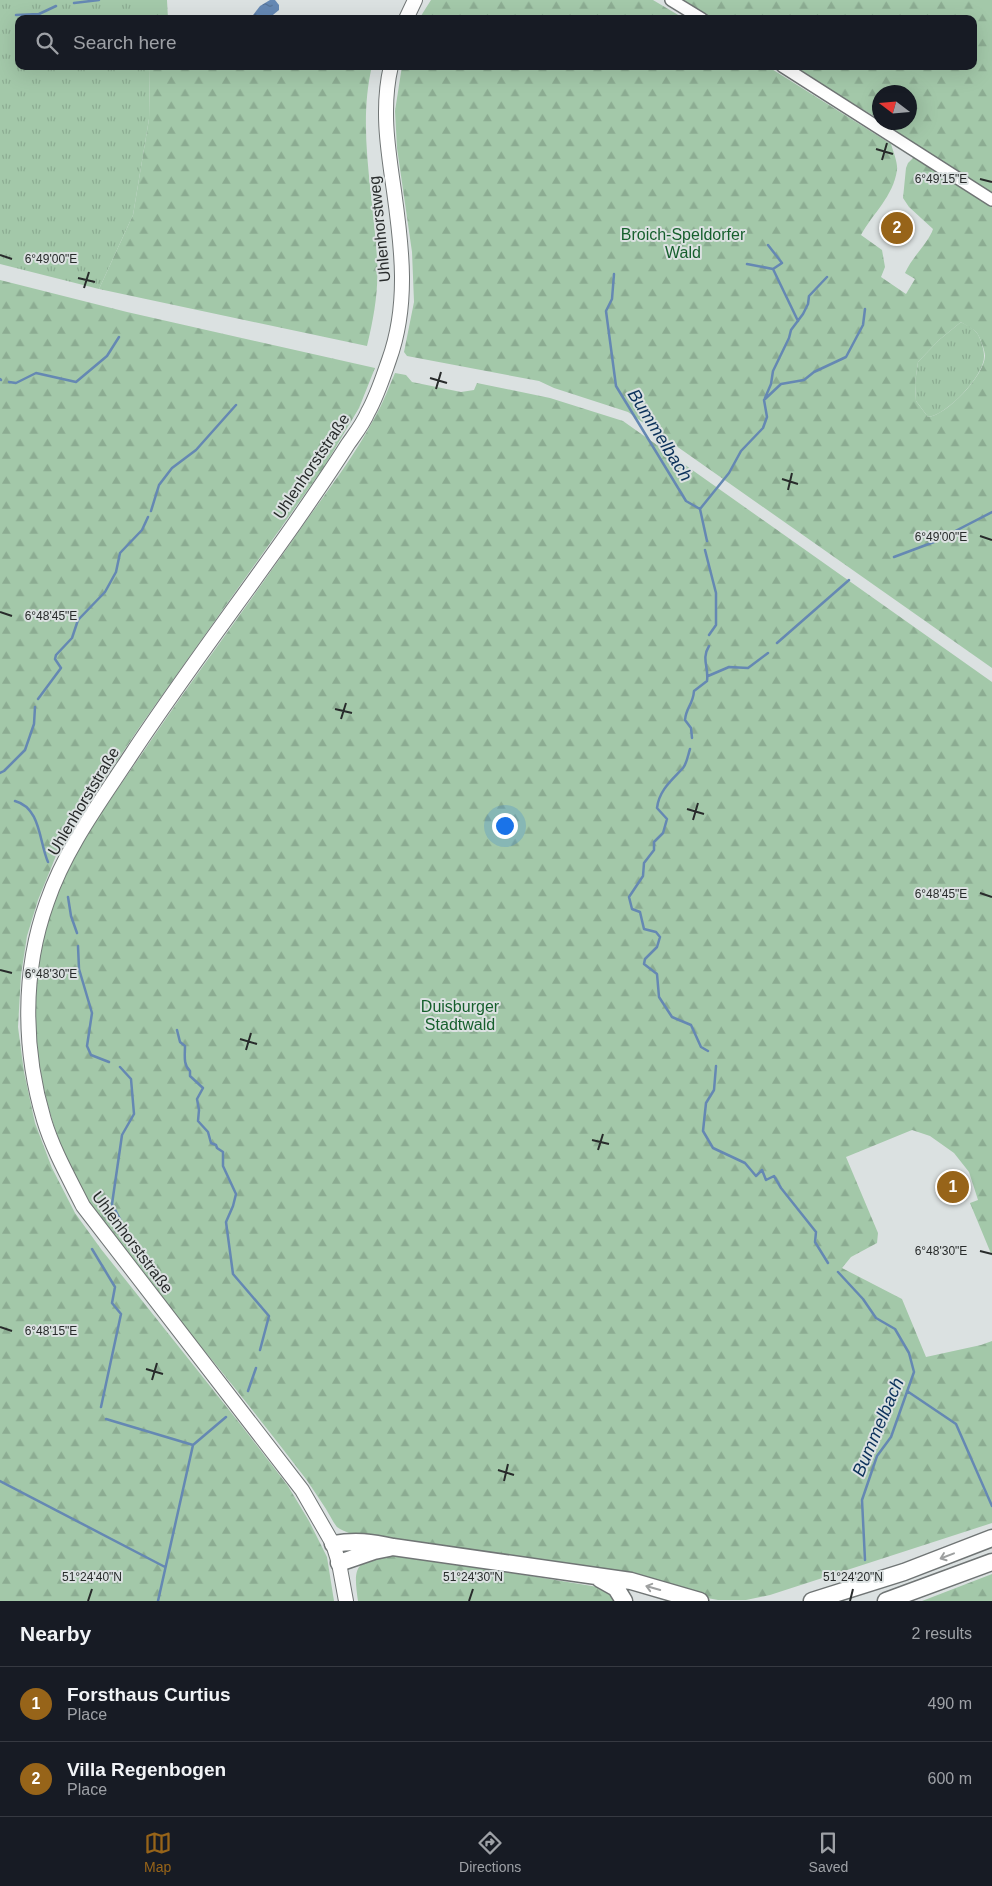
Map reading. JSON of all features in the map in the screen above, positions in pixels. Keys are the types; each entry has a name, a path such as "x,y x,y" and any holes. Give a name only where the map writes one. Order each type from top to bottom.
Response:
{"highway":[{"path":"811,1601 904,1572 992,1538"},
{"path":"333,1544 350,1541 368,1542 393,1548 631,1581 700,1601"},
{"path":"339,1563 374,1551 393,1548"},
{"path":"886,1601 992,1562"},
{"path":"596,1577 616,1588 624,1601"}],"main road":[{"path":"408,15 415,0"},
{"name":"Uhlenhorstweg","path":"368,412 390,356 398,329 403,299 402,249 388,151 385,114 390,70"},
{"name":"Uhlenhorststraße","path":"346,1601 339,1563 333,1544 302,1490 83,1206 60,1161 44,1120 34,1076 29,1040 28,1003 38,933 47,902 69,853 146,732 330,472 368,412"}],"street":[{"path":"671,0 695,15"},
{"path":"788,70 992,200"}],"green space":[{"path":"0,0 150,0 150,15 15,15 15,70 150,70 149,119 133,215 99,289 0,264"},
{"path":"150,0 167,0 168,15 150,15"},
{"path":"431,0 653,0 678,15 422,15"},
{"path":"680,0 992,0 992,196 894,130 917,130 917,85 872,85 872,115 796,70 977,70 977,15 704,15"},
{"path":"150,70 371,70 366,114 366,138 377,259 377,292 367,346 99,289 133,215 149,119"},
{"name":"Broich-Speldorfer Wald","path":"401,70 773,70 891,144 897,167 895,180 887,197 861,235 882,250 885,267 881,277 906,294 915,279 905,273 933,229 909,207 903,198 908,163 915,156 992,207 992,668 628,412 554,388 539,381 407,356 404,352 414,302 412,252 397,148 395,111","holes":["961,322 976,332 985,354 978,374 972,384 954,402 936,415 928,417 916,401 915,383 918,362 939,340"]},
{"path":"0,280 127,312 375,368 359,408 324,467 141,725 60,846 38,900 27,936 21,975 18,1027 24,1072 35,1123 52,1168 75,1213 101,1249 288,1486 309,1521 327,1557 334,1601 0,1601"},
{"path":"961,322 974,330 978,335 984,352 983,363 972,382 955,402 936,415 928,417 916,401 915,383 918,362 939,340"},
{"name":"Duisburger Stadtwald","path":"395,373 406,375 412,382 461,392 474,390 477,383 550,398 623,421 992,682 992,1256 970,1203 978,1200 969,1172 954,1153 930,1136 912,1130 846,1157 878,1233 877,1243 851,1257 842,1268 902,1299 926,1357 992,1341 992,1523 770,1595 746,1600 718,1600 349,1533 337,1527 303,1475 210,1357 106,1232 86,1200 57,1136 40,1068 36,1034 39,964 53,906 72,862 97,820 177,703 349,461 378,412"},
{"path":"388,1554 604,1588 620,1601 358,1601 356,1580 359,1568 369,1560"},
{"path":"992,1574 992,1601 922,1601"}],"water":[{"path":"270,0 275,0 279,5 279,10 273,15 253,15 260,6"}],"waterway":[{"path":"74,3 99,0"},
{"path":"16,15 39,14 56,6"},
{"path":"768,245 782,263 773,269"},
{"path":"747,264 773,269 798,321"},
{"name":"Bummelbach","path":"614,274 612,299 606,311 616,386 686,501 700,509 707,541"},
{"path":"765,398 771,384 773,371 791,330 803,314 808,304 809,296 827,277"},
{"path":"700,509 729,473 741,451 763,428 767,417 764,400 781,384 804,380 814,372 846,357 863,325 865,309"},
{"path":"9,382 16,383 36,373 76,382 107,356 119,337"},
{"path":"151,511 159,485 172,468 196,450 236,405"},
{"path":"894,557 934,542 992,512"},
{"path":"38,699 61,668 55,659 56,655 72,638 78,620 105,592 116,572 120,553 142,530 148,517"},
{"name":"Bummelbach","path":"705,550 716,593 716,625 709,635"},
{"path":"777,643 849,580"},
{"name":"Bummelbach","path":"692,738 691,728 685,720 694,691 707,681 705,659 709,646"},
{"path":"708,676 729,667 748,668 768,653"},
{"path":"0,773 25,750 34,724 35,707"},
{"name":"Bummelbach","path":"690,749 684,766 660,796 657,808 667,819 663,833 654,842 654,850 644,863 643,876 629,897 632,909 640,912 644,929 656,932 660,937 657,947 645,959 644,964 657,974 659,997 672,1017 691,1025 701,1047 708,1051"},
{"path":"15,801 24,805 34,818 48,862"},
{"path":"68,897 71,916 77,933"},
{"path":"78,946 79,969 92,1013 87,1046 91,1055 109,1062"},
{"path":"177,1030 180,1042 185,1046 185,1063 190,1071 190,1076 203,1088 197,1099 198,1121 208,1132 211,1143 223,1152 223,1166 236,1194 226,1222 233,1274 269,1316 260,1350"},
{"name":"Bummelbach","path":"716,1066 714,1090 706,1103 703,1131 713,1148 745,1163 756,1176 762,1170 766,1180 774,1176 781,1188 816,1232 815,1242 828,1263"},
{"path":"120,1067 131,1079 134,1114 122,1135 112,1204 122,1223"},
{"path":"92,1249 115,1287 112,1303 121,1314 101,1407"},
{"name":"Bummelbach","path":"838,1272 863,1299 876,1318 895,1329 909,1353 914,1372 891,1437 877,1456 862,1500 865,1560"},
{"path":"248,1391 256,1368"},
{"path":"907,1391 956,1424 992,1506"},
{"path":"193,1445 226,1417"},
{"path":"106,1419 193,1445 158,1601"},
{"path":"0,1481 165,1567"}],"place":[{"name":"Villa Regenbogen","path":"897,228"},
{"name":"Forsthaus Curtius","path":"953,1187"}]}
